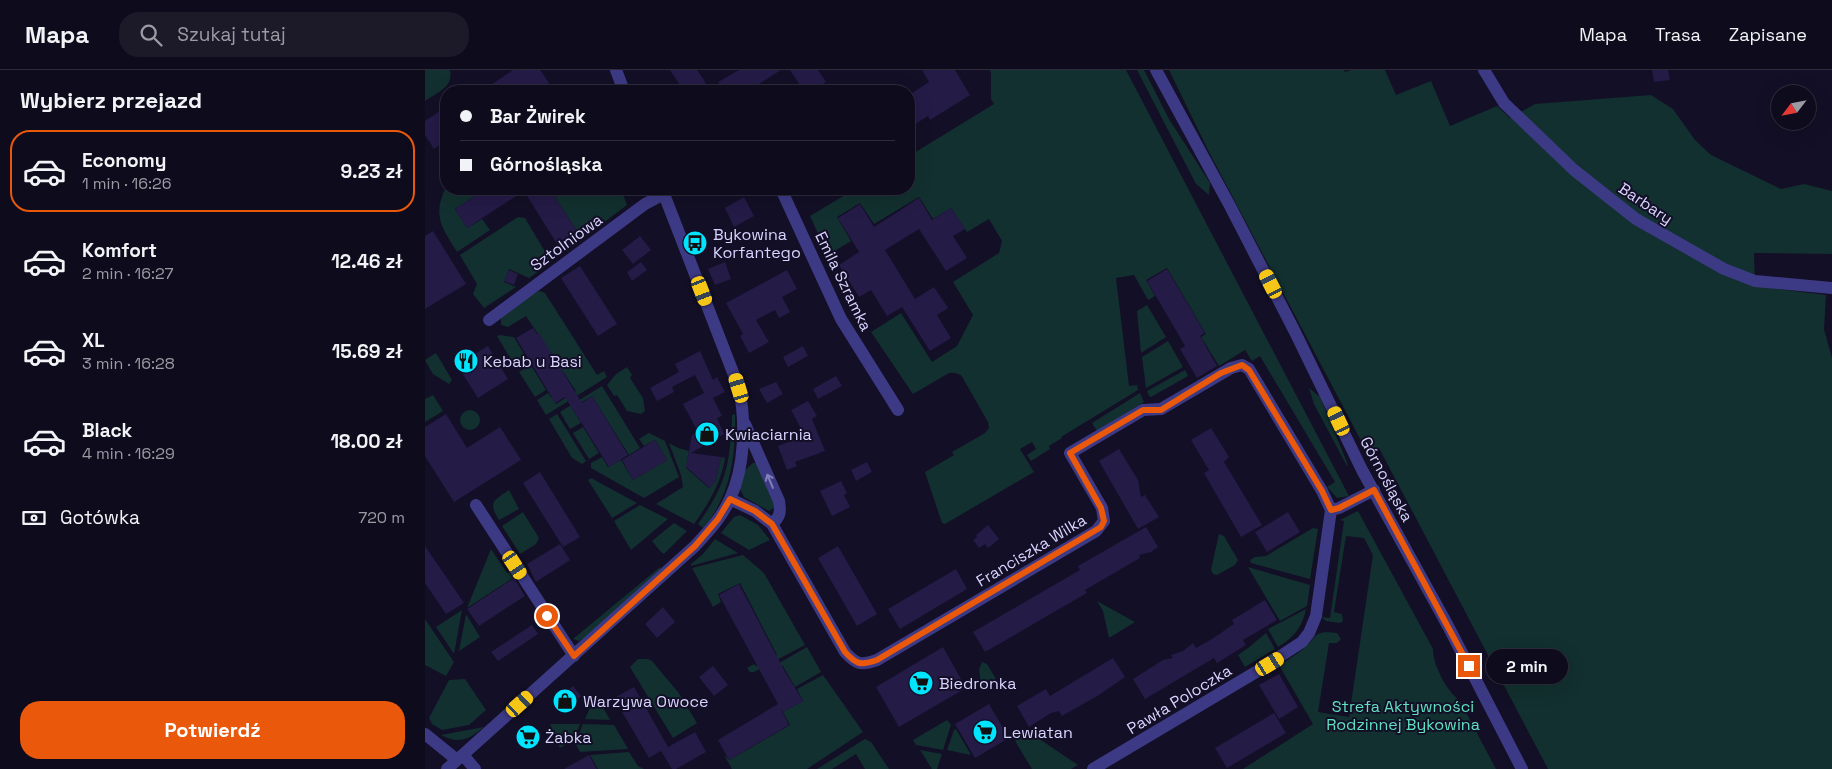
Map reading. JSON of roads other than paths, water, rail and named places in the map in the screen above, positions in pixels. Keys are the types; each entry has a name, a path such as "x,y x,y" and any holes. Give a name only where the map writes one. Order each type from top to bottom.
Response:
{"street":[{"path":"616,70 622,85"},
{"name":"Górnośląska","path":"1156,70 1243,231 1374,490 1523,769"},
{"name":"Barbary","path":"1484,70 1504,103 1574,170 1636,220 1724,269 1755,281 1832,288"},
{"name":"Sztolniowa","path":"489,320 658,195"},
{"path":"456,761 695,546 718,519 730,499 742,453 743,420 741,398 736,378 664,195"},
{"name":"Emila Szramka","path":"784,195 841,319 898,410"},
{"name":"Franciszka Wilka","path":"730,499 755,511 772,524 845,652 854,662 865,664 877,660 1096,531 1104,521 1101,508 1070,453 1143,410 1161,410 1221,373 1242,365 1249,370 1322,491 1331,510"},
{"path":"743,420 779,502 781,512 779,518 772,524"},
{"path":"1331,510 1339,508 1374,490"},
{"path":"476,505 574,656"},
{"name":"Pawła Poloczka","path":"1093,769 1256,672 1302,642 1309,633 1315,616 1331,510"},
{"path":"425,734 456,761 475,769"}],"place":[{"name":"Bykowina Korfantego","path":"695,243"},
{"name":"Kebab u Basi","path":"466,361"},
{"name":"Kwiaciarnia","path":"707,434"},
{"name":"Biedronka","path":"921,683"},
{"name":"Warzywa Owoce","path":"565,701"},
{"name":"Lewiatan","path":"985,732"},
{"name":"Żabka","path":"528,737"}],"park label":[{"name":"Strefa Aktywności Rodzinnej Bykowina","path":"1403,715"}]}
